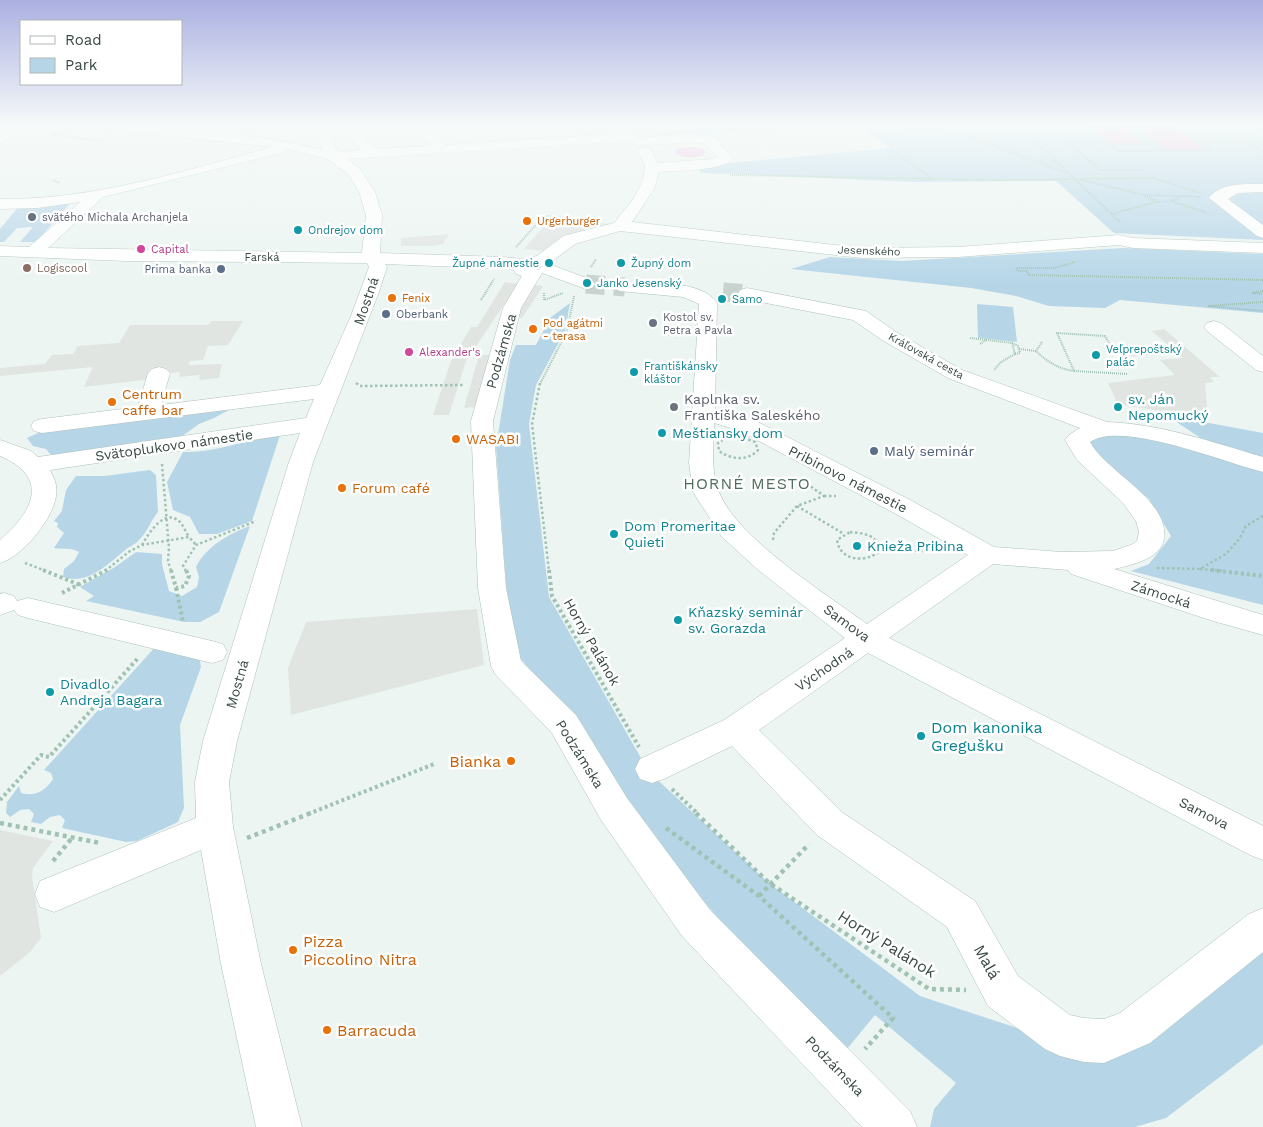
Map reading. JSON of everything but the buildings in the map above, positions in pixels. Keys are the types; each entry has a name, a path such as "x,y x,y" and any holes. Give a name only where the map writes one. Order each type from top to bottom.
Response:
{"street":[{"path":"0,204 18,204 98,194 164,179"},
{"path":"359,179 367,192 374,215 370,252 372,257"},
{"path":"537,267 569,240 620,226 645,191 649,179"},
{"path":"1263,188 1235,189 1217,198 1263,233"},
{"path":"38,248 98,194"},
{"name":"Jesenského","path":"620,226 877,253 974,250 1124,239 1263,243"},
{"name":"Jesenského","path":"1124,239 1133,243 1263,248"},
{"path":"38,248 95,245"},
{"name":"Farská","path":"0,251 38,248 156,257 372,257 504,262 537,267"},
{"name":"Mostná","path":"279,1127 242,964 230,832 212,782 220,741 314,424 352,340 367,302 378,266 372,257"},
{"path":"537,267 586,284"},
{"name":"Podzámska","path":"537,267 512,308 482,421 492,588 506,666 564,724 614,809 696,924 894,1127"},
{"path":"625,287 683,292 701,296 723,292"},
{"name":"Kráľovská cesta","path":"747,294 859,315 889,336 955,374 982,385 1104,428 1176,440 1263,465"},
{"name":"Samova","path":"701,296 708,303 702,463 706,492 731,531 767,563 866,639 1263,844"},
{"path":"1214,327 1263,366"},
{"path":"148,413 158,374"},
{"path":"42,426 328,391"},
{"name":"Pribinovo námestie","path":"705,414 746,426 906,508 988,555"},
{"name":"Svätoplukovo námestie","path":"35,465 314,424"},
{"path":"988,555 1062,561 1115,560 1143,550 1150,544 1152,532 1149,520 1132,498 1085,455 1077,440 1086,432 1104,428"},
{"path":"0,448 18,453 35,465 44,480 43,500 33,521 12,545 0,554"},
{"name":"Východná","path":"652,769 736,729 988,555"},
{"name":"Zámocká","path":"1062,561 1223,614 1262,624"},
{"path":"8,605 212,652"},
{"name":"Malá","path":"736,729 830,824 961,914 1003,991 1060,1034 1084,1040 1104,1041 1135,1028 1263,927"},
{"path":"54,894 230,832"}],"path":[{"path":"876,179 1032,179"},
{"path":"1074,179 1131,233 1124,239"},
{"path":"1075,179 1144,195 1157,202"},
{"path":"1155,179 1217,198"},
{"path":"1144,195 1159,194 1217,198"},
{"path":"1172,202 1182,196"},
{"path":"1111,214 1157,202 1172,202 1218,216 1242,218"},
{"path":"1024,268 1016,268 1018,271 1027,271 1029,275 1067,278 1263,280"},
{"name":"Horný Palánok","path":"574,298 567,332 539,385 532,424 552,596 652,769 769,883 929,989 1003,991"},
{"path":"1263,302 1208,306 1263,311"},
{"path":"1074,371 1057,333 1105,336 1112,348 1120,349 1126,361 1119,361"},
{"path":"970,338 1012,343 1018,346 1019,349 1036,351 1044,360 1065,370 1126,374"},
{"path":"980,344 987,340"},
{"path":"1036,351 1042,342"},
{"path":"1012,343 1015,354"},
{"path":"982,385 1000,362 1020,353 1019,349"},
{"path":"1123,355 1177,353"},
{"path":"356,383 360,386 464,385"},
{"path":"757,446 756,453 741,458 722,454 718,443 726,438 739,436 751,439 765,452"},
{"path":"0,800 41,755 49,757 148,648 140,646 160,640 184,626 168,561 161,447"},
{"path":"767,563 774,533 798,506 824,496 802,480"},
{"path":"798,506 844,534 856,532 870,536 879,544 879,552 875,556 863,559 843,553 837,545 837,540 844,534"},
{"path":"1200,568 1226,554 1240,538 1246,526 1263,516"},
{"path":"142,545 155,524 166,518 172,518 180,522 196,545"},
{"path":"176,588 185,586 189,576 183,566 196,545 256,521"},
{"path":"8,605 80,585 142,545 189,537"},
{"path":"29,555 22,562 80,585"},
{"path":"1115,560 1155,568 1200,568 1263,576"},
{"path":"230,832 434,764"},
{"path":"0,823 106,844"},
{"path":"660,823 759,896 893,1018 842,1074"},
{"path":"759,896 769,883 830,824"}],"green space":[{"path":"833,179 1263,179 1263,240 1114,233 1056,181 914,182"},
{"path":"74,199 36,242 20,242 33,227 17,228 4,242 0,242 0,229 19,206"},
{"path":"1123,248 1263,254 1263,313 1120,300 1105,308 1049,306 1016,296 971,288 791,269 830,257 902,261"},
{"path":"570,303 565,331 536,385 529,424 549,597 649,772 769,883 920,996 1108,1058 1263,945 1263,1044 1166,1118 1135,1127 930,1127 934,1109 956,1083 875,1015 837,1061 637,821 581,730 520,658 507,597 496,447 510,360 516,345 536,345 550,318"},
{"path":"977,304 1013,307 1017,342 978,338"},
{"path":"238,405 199,424 181,437 55,460 46,449 33,446 27,438 51,427"},
{"path":"1166,415 1263,433 1263,458 1208,443"},
{"path":"1113,434 1152,438 1263,469 1263,605 1131,571 1149,564 1171,536 1149,499 1099,457 1089,440"},
{"path":"280,435 252,521 217,534 199,534 190,517 173,510 167,482 183,452 219,448"},
{"path":"150,470 156,475 158,512 142,537 96,573 72,579 63,577 64,569 74,561 79,552 54,548 64,533 57,527 58,523 54,521 62,511 66,490 76,476 104,476"},
{"path":"250,526 219,612 200,622 184,622 86,601 94,596 80,587 115,567 136,552 162,554 162,564 169,591 182,596 197,587 199,577 196,567 206,553 226,537"},
{"path":"157,645 199,656 201,667 180,725 184,808 178,822 137,841 126,842 62,828 65,820 60,815 50,817 41,824 31,822 34,814 29,809 20,810 10,817 6,813 7,802 19,786 21,793 26,794 39,792 47,787 53,779 51,773 44,770"}],"shaded area":[{"name":"Župné námestie","path":"551,218 611,224 544,251 524,249"},
{"path":"449,234 443,244 433,246 401,246 401,238"},
{"path":"505,282 518,284 466,361 449,415 433,415 451,361 471,327 477,327"},
{"path":"532,285 543,286 522,318 511,317"},
{"path":"212,321 243,321 228,345 208,346 203,360 190,361 188,365 222,364 219,378 199,380 200,375 179,377 180,372 171,373 161,378 84,387 93,367 0,376 0,368 45,364 52,355 73,354 78,346 119,343 130,325 208,325"},
{"path":"1164,329 1220,377 1210,377 1214,382 1205,383 1208,419 1118,404 1108,383 1175,375 1160,360 1183,358 1152,331"},
{"path":"479,355 490,355 477,407 464,408"},
{"path":"477,609 484,665 291,715 288,668 306,622"},
{"path":"0,830 53,841 33,868 32,876 41,938 30,952 0,976"}],"tunnel":[{"path":"586,284 625,287"},
{"path":"723,292 747,294"}],"place":[{"name":"svätého Michala Archanjela","path":"32,217"},
{"name":"Urgerburger","path":"527,221"},
{"name":"Ondrejov dom","path":"298,230"},
{"name":"Capital","path":"141,249"},
{"name":"Župné námestie","path":"549,263"},
{"name":"Župný dom","path":"621,263"},
{"name":"Logiscool","path":"27,268"},
{"name":"Prima banka","path":"221,269"},
{"name":"Janko Jesenský","path":"587,283"},
{"name":"Fenix","path":"392,298"},
{"name":"Samo","path":"722,299"},
{"name":"Oberbank","path":"386,314"},
{"name":"Kostol sv. Petra a Pavla","path":"653,323"},
{"name":"Pod agátmi - terasa","path":"533,329"},
{"name":"Alexander's","path":"409,352"},
{"name":"Veľprepoštský palác","path":"1096,355"},
{"name":"Františkánsky kláštor","path":"634,372"},
{"name":"Centrum caffe bar","path":"112,402"},
{"name":"Kaplnka sv. Františka Saleského","path":"674,407"},
{"name":"sv. Ján Nepomucký","path":"1118,407"},
{"name":"Meštiansky dom","path":"662,433"},
{"name":"WASABI","path":"456,439"},
{"name":"Malý seminár","path":"874,451"},
{"name":"Forum café","path":"342,488"},
{"name":"Dom Promeritae Quieti","path":"614,534"},
{"name":"Knieža Pribina","path":"857,546"},
{"name":"Kňazský seminár sv. Gorazda","path":"678,620"},
{"name":"Divadlo Andreja Bagara","path":"50,692"},
{"name":"Dom kanonika Gregušku","path":"921,736"},
{"name":"Bianka","path":"511,761"},
{"name":"Pizza Piccolino Nitra","path":"293,950"},
{"name":"Barracuda","path":"327,1030"}],"district":[{"name":"HORNÉ MESTO","path":"747,483"}]}
